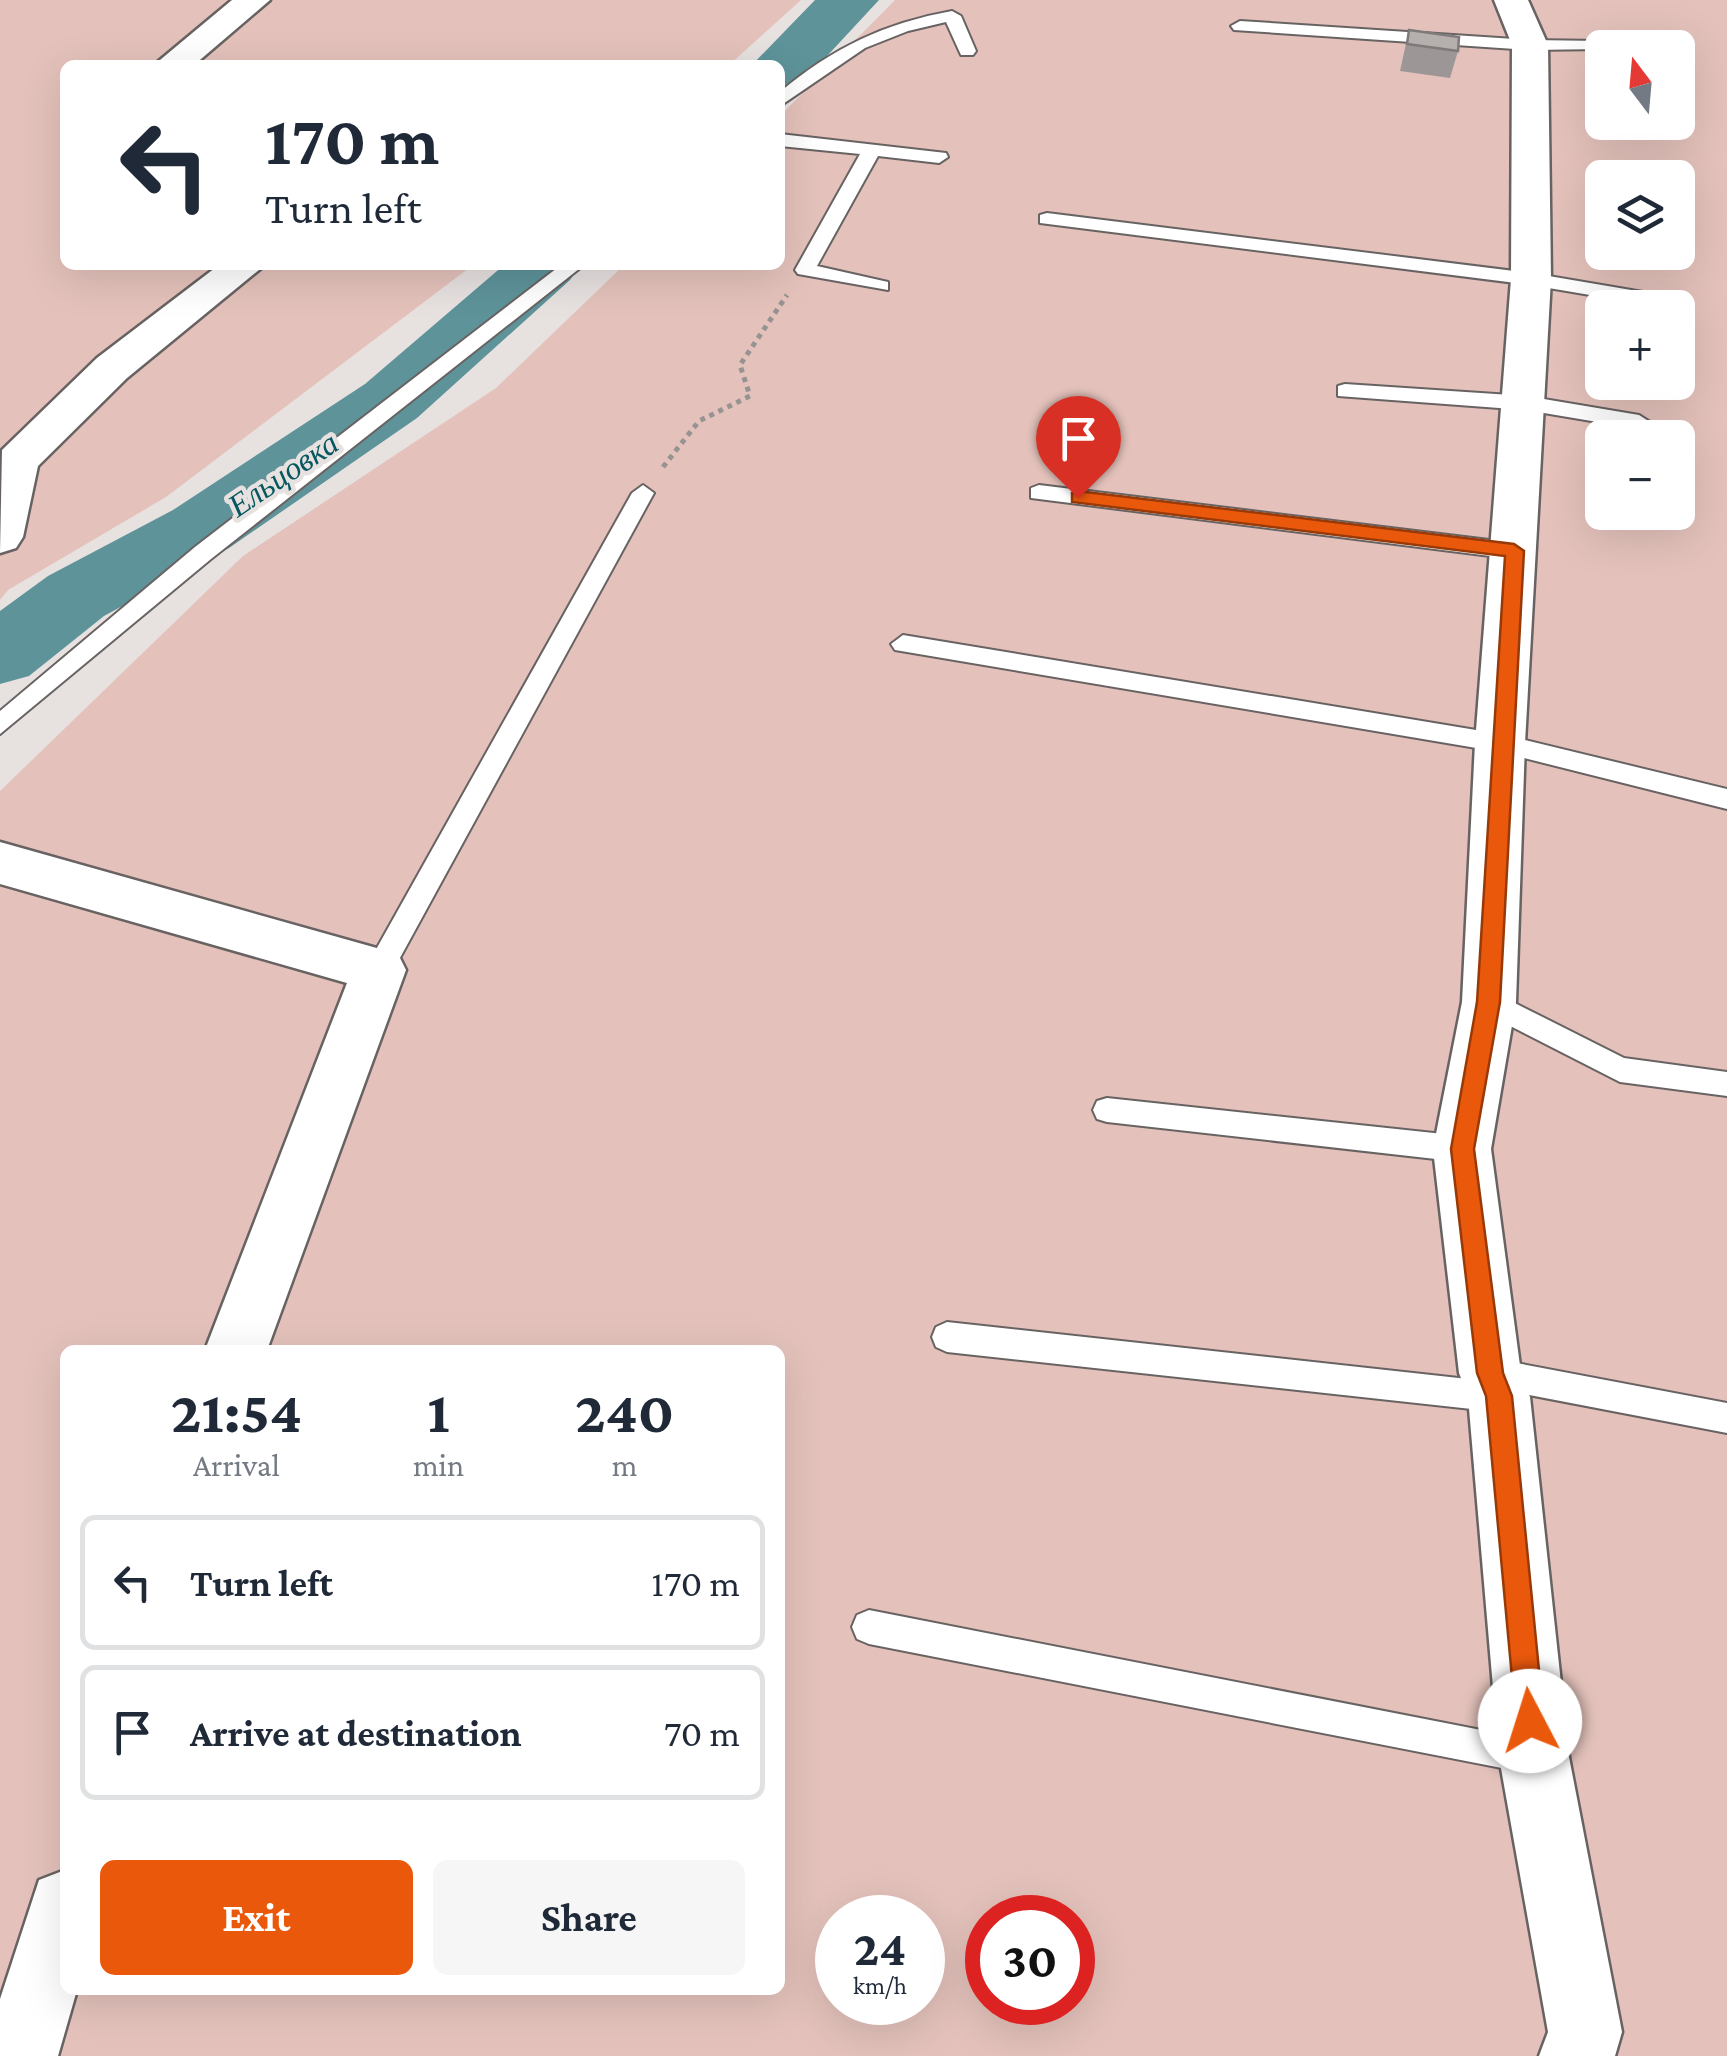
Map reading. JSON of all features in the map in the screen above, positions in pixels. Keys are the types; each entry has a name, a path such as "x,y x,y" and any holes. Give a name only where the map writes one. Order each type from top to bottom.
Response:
{"street":[{"path":"178,60 252,0"},
{"path":"1520,23 1534,109 1526,402 1500,742 1489,1002 1462,1149 1494,1385 1534,1757 1585,2032 1577,2056"},
{"path":"0,537 17,461 112,368 239,270"},
{"path":"0,862 379,970 238,1345"},
{"path":"20,2056 60,1923"}],"lane":[{"path":"785,97 830,57 904,23 952,16 967,50"},
{"path":"1240,26 1520,23 1585,33"},
{"path":"785,141 939,157"},
{"path":"871,150 804,270 881,286"},
{"path":"1048,218 1531,278 1598,290"},
{"path":"0,726 202,553 568,270"},
{"path":"1345,391 1526,402 1628,420"},
{"path":"379,970 643,492"},
{"path":"1039,493 1514,551"},
{"path":"903,644 1500,742 1727,799"},
{"path":"1489,1002 1620,1070 1727,1084"},
{"path":"1107,1110 1462,1149"},
{"path":"947,1336 1494,1385 1727,1418"},
{"path":"869,1627 1534,1757"}],"path":[{"path":"643,492 699,421 750,396 740,365 804,270"}],"shaded area":[{"path":"0,0 801,0 735,60 60,60 60,270 466,270 166,497 8,590 0,600"},
{"path":"895,0 1727,0 1727,2056 0,2056 0,791 243,556 496,388 619,270 785,270 785,111"}],"building":[{"path":"1409,30 1459,37 1458,51 1407,44"}],"waterway":[{"name":"Ельцовка","path":"785,65 849,0"},
{"name":"Ельцовка","path":"0,654 76,596 201,529 391,401 540,270"}],"route":[{"path":"1078,498 1514,551 1500,742 1489,1002 1462,1149 1490,1373 1499,1396 1530,1721"}]}
